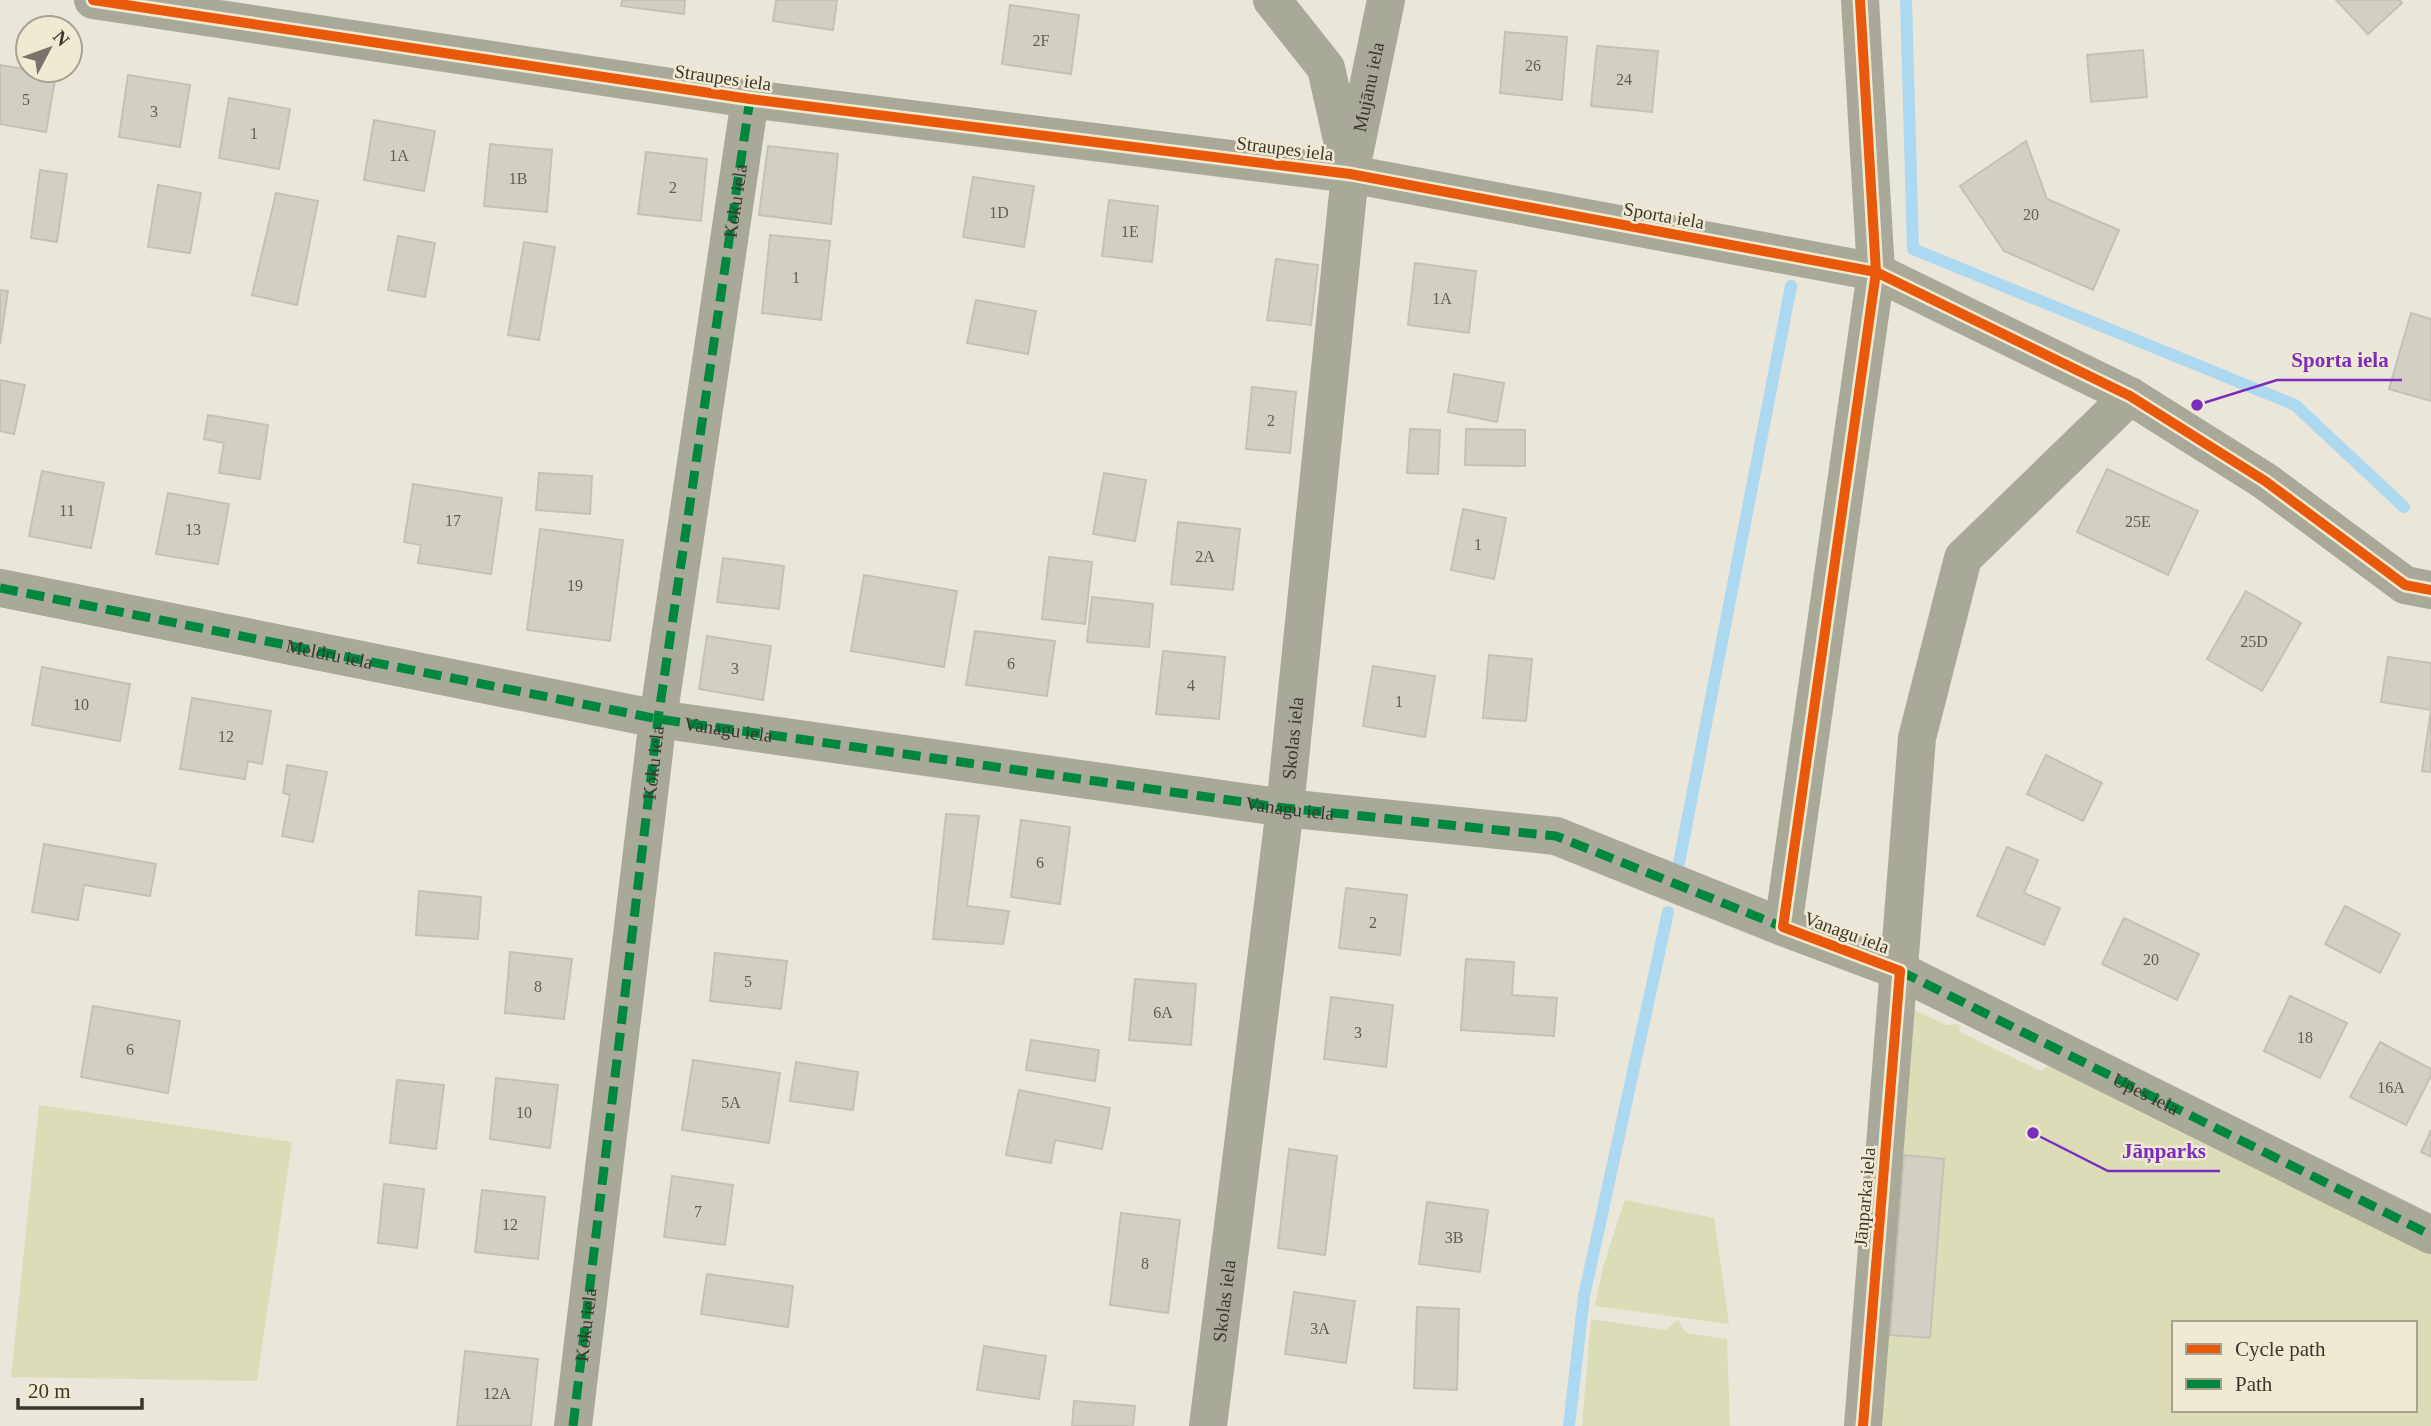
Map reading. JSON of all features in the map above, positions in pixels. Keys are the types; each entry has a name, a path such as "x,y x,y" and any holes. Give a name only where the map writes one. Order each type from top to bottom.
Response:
{"street":[{"name":"Straupes iela","path":"93,0 750,99 1350,174"},
{"path":"1272,0 1326,68 1350,174"},
{"name":"Mujānu iela","path":"1350,174 1386,0"},
{"path":"1783,927 1876,272 1860,0"},
{"name":"Koku iela","path":"573,1426 658,719 750,99"},
{"name":"Sporta iela","path":"1350,174 1876,272 2130,396 2265,481 2405,585 2431,590"},
{"name":"Skolas iela","path":"1208,1426 1284,808 1350,174"},
{"name":"Jāņparka iela","path":"1863,1426 1917,738 1963,558 2130,396"},
{"name":"Meldru iela","path":"0,588 658,719"},
{"name":"Vanagu iela","path":"658,719 1284,808 1556,836 1900,971"},
{"name":"Upes iela","path":"1900,971 2431,1235"}],"green space":[{"path":"1908,1007 1946,1025 1959,1024 1960,1032 2041,1071 2051,1064 2431,1246 2431,1426 1874,1426"},
{"path":"39,1105 292,1142 257,1381 11,1377"},
{"path":"1625,1200 1714,1218 1729,1324 1595,1306 1603,1267"},
{"path":"1591,1319 1665,1330 1678,1320 1686,1333 1727,1339 1730,1426 1582,1426"}],"building":[{"path":"622,0 685,0 684,14 621,6"},
{"path":"776,0 837,0 833,30 773,21"},
{"path":"2336,0 2400,0 2402,3 2368,34"},
{"path":"1010,5 1079,15 1071,74 1002,64"},
{"path":"1505,32 1567,37 1562,100 1500,93"},
{"path":"1597,46 1658,51 1652,112 1591,106"},
{"path":"2143,50 2147,97 2091,102 2087,55"},
{"path":"0,65 14,67 14,84 54,84 46,132 0,124"},
{"path":"128,75 190,85 180,147 119,137"},
{"path":"229,98 290,109 279,169 219,158"},
{"path":"374,120 435,131 424,191 364,180"},
{"path":"2026,141 2047,199 2119,230 2093,290 2004,251 1960,186"},
{"path":"490,144 552,150 547,212 484,206"},
{"path":"768,146 838,154 831,224 759,215"},
{"path":"646,152 707,159 701,221 638,214"},
{"path":"40,170 67,174 57,242 31,238"},
{"path":"973,177 1034,186 1024,247 963,237"},
{"path":"158,185 201,193 190,253 148,247"},
{"path":"276,193 318,201 297,305 252,295"},
{"path":"1109,200 1158,206 1152,262 1102,256"},
{"path":"770,235 830,241 821,320 762,313"},
{"path":"398,236 435,243 425,297 388,290"},
{"path":"524,242 555,247 539,340 508,335"},
{"path":"1276,259 1318,265 1311,325 1267,320"},
{"path":"1415,263 1476,271 1469,333 1408,325"},
{"path":"0,290 8,291 0,344"},
{"path":"976,300 1036,311 1028,354 967,343"},
{"path":"2411,313 2431,319 2431,401 2389,389"},
{"path":"1454,374 1504,383 1497,422 1448,412"},
{"path":"0,380 25,385 14,434 0,431"},
{"path":"1252,387 1296,392 1290,453 1246,449"},
{"path":"208,415 268,425 260,479 219,473 224,443 204,439"},
{"path":"1410,429 1440,430 1438,474 1407,473"},
{"path":"1466,429 1525,430 1525,466 1465,465"},
{"path":"2107,469 2198,511 2168,575 2077,532"},
{"path":"42,471 104,483 91,548 29,536"},
{"path":"539,473 592,476 590,514 536,510"},
{"path":"1104,473 1146,480 1135,541 1093,534"},
{"path":"413,484 502,498 491,574 418,563 421,545 404,542"},
{"path":"168,493 229,504 218,564 156,554"},
{"path":"1463,509 1506,518 1494,579 1451,570"},
{"path":"1178,522 1240,529 1233,590 1171,584"},
{"path":"540,529 623,540 610,641 527,630"},
{"path":"1049,557 1092,562 1085,624 1042,619"},
{"path":"723,558 784,566 779,609 717,602"},
{"path":"864,575 957,591 944,667 851,651"},
{"path":"2246,591 2301,623 2262,691 2207,659"},
{"path":"1092,597 1153,604 1149,647 1087,642"},
{"path":"975,631 1055,641 1047,696 966,685"},
{"path":"707,636 771,646 763,700 699,689"},
{"path":"1163,651 1225,657 1219,719 1156,714"},
{"path":"1489,655 1532,659 1526,721 1483,718"},
{"path":"2388,657 2431,663 2431,710 2381,702"},
{"path":"1373,666 1435,676 1425,737 1363,726"},
{"path":"42,667 130,684 120,741 32,725"},
{"path":"192,698 271,711 262,764 248,761 245,779 180,769"},
{"path":"2431,710 2431,772 2422,771"},
{"path":"2046,755 2102,783 2083,821 2027,794"},
{"path":"287,765 327,772 313,842 282,836 290,795 283,793"},
{"path":"946,814 979,816 967,906 1009,911 1003,944 933,939"},
{"path":"1021,820 1070,827 1060,904 1011,897"},
{"path":"44,844 156,864 150,896 84,885 78,920 32,912"},
{"path":"2007,847 2038,860 2024,893 2060,908 2044,945 1977,916"},
{"path":"1346,888 1407,895 1400,955 1339,948"},
{"path":"419,891 481,897 478,939 416,935"},
{"path":"2345,906 2400,934 2380,973 2325,944"},
{"path":"2124,918 2199,954 2177,1000 2102,964"},
{"path":"510,952 572,959 564,1019 505,1013"},
{"path":"715,953 787,961 781,1009 710,1001"},
{"path":"1466,959 1514,962 1512,995 1557,998 1554,1036 1461,1030"},
{"path":"1135,979 1196,984 1191,1045 1129,1040"},
{"path":"2290,996 2347,1023 2320,1078 2264,1051"},
{"path":"1331,997 1393,1005 1386,1067 1324,1059"},
{"path":"93,1006 180,1021 168,1093 81,1077"},
{"path":"1031,1040 1099,1050 1095,1081 1026,1070"},
{"path":"2380,1042 2431,1069 2431,1076 2406,1125 2350,1097"},
{"path":"693,1060 780,1073 769,1143 682,1130"},
{"path":"796,1062 858,1072 853,1110 790,1101"},
{"path":"496,1078 558,1085 550,1148 490,1139"},
{"path":"397,1080 444,1085 436,1149 390,1143"},
{"path":"1019,1090 1110,1108 1102,1149 1055,1140 1051,1163 1006,1155"},
{"path":"2431,1130 2431,1157 2421,1152"},
{"path":"1289,1149 1337,1156 1325,1255 1278,1248"},
{"path":"1904,1155 1944,1159 1930,1338 1890,1335"},
{"path":"672,1176 733,1185 725,1245 664,1237"},
{"path":"384,1184 424,1189 417,1248 378,1243"},
{"path":"482,1190 545,1197 538,1259 475,1252"},
{"path":"1427,1202 1488,1210 1480,1272 1419,1264"},
{"path":"1121,1213 1180,1220 1168,1313 1110,1305"},
{"path":"707,1274 793,1286 788,1327 701,1314"},
{"path":"1294,1292 1355,1301 1346,1363 1285,1354"},
{"path":"1417,1307 1459,1309 1457,1390 1414,1388"},
{"path":"984,1346 1046,1356 1039,1399 977,1390"},
{"path":"465,1351 538,1359 531,1426 457,1426"},
{"path":"1074,1401 1135,1406 1133,1426 1072,1426"}],"waterway":[{"path":"1906,0 1913,249 2295,405 2404,507"},
{"path":"1679,863 1791,286"},
{"path":"1569,1426 1584,1296 1668,912"}],"marked path":[{"path":"573,1426 658,719 750,99"},
{"path":"0,588 658,719 1285,808 1556,836 1783,927"},
{"path":"1900,971 2431,1235"}],"cycle path":[{"path":"93,0 750,99 1350,174 1876,272 2130,396 2265,481 2405,585 2431,590"},
{"path":"1860,0 1876,272 1783,927 1900,971 1863,1426"}],"place":[{"name":"Sporta iela","path":"2197,405"},
{"name":"Jāņparks","path":"2033,1133"}]}
